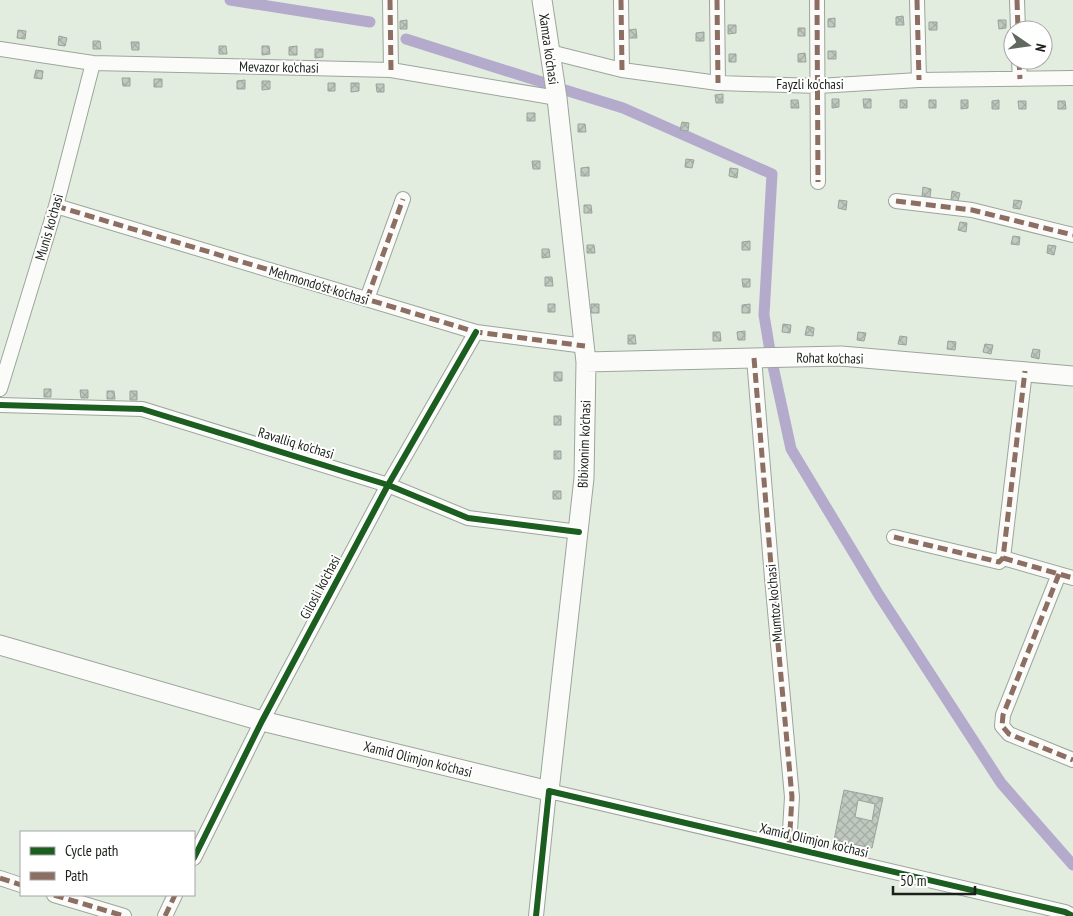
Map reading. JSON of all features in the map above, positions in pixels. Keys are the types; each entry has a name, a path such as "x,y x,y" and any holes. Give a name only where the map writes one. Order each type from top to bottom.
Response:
{"main road":[{"name":"Xamza ko'chasi","path":"542,0 557,98"},
{"name":"Bibixonim ko'chasi","path":"549,791 584,478 586,354 557,98"},
{"name":"Rohat ko'chasi","path":"586,354 754,358 841,356 1073,376"},
{"name":"Xamid Olimjon ko'chasi","path":"0,645 262,722 549,791"}],"street":[{"path":"390,0 392,70"},
{"path":"621,0 622,70"},
{"path":"717,0 718,83"},
{"path":"817,0 818,182"},
{"path":"917,0 919,80"},
{"path":"1017,0 1018,20"},
{"name":"Mevazor ko'chasi","path":"0,49 93,63 392,70 557,98"},
{"name":"Fayzli ko'chasi","path":"550,52 622,70 718,83 818,86 919,80 1073,78"},
{"name":"Munis ko'chasi","path":"0,389 56,206 93,63"},
{"path":"1020,70 1020,79"},
{"path":"367,299 402,199"},
{"path":"896,201 972,210 1073,235"},
{"name":"Mehmondo'st ko'chasi","path":"56,206 476,332 586,354"},
{"name":"Gilosli ko'chasi","path":"195,856 262,722 388,485 476,332"},
{"name":"Mumtoz ko'chasi","path":"754,358 792,797 790,847"},
{"path":"894,537 998,562 1003,558 1025,371"},
{"name":"Ravalliq ko'chasi","path":"0,405 142,409 388,485 468,518 579,532"},
{"path":"1003,558 1073,578"},
{"path":"1059,574 1002,715 1002,726 1008,734 1073,760"},
{"path":"536,916 549,791"},
{"name":"Xamid Olimjon ko'chasi","path":"549,791 1065,912 1073,916"},
{"path":"0,878 20,885"},
{"path":"57,896 124,916"},
{"path":"165,916 175,896"}],"building":[{"path":"903,16 904,25 896,25 896,17"},
{"path":"835,18 835,27 828,27 828,19"},
{"path":"407,20 407,29 400,29 400,21"},
{"path":"998,20 1003,20 1003,28 999,29"},
{"path":"929,22 937,22 937,30 929,30"},
{"path":"728,25 736,25 736,33 728,34"},
{"path":"798,28 805,28 805,36 798,36"},
{"path":"636,29 637,38 629,38 629,30"},
{"path":"18,30 26,31 25,39 17,38"},
{"path":"704,32 704,41 696,41 696,33"},
{"path":"59,36 67,38 65,46 58,45"},
{"path":"93,41 100,41 101,49 93,49"},
{"path":"131,42 139,42 139,50 132,50"},
{"path":"219,46 226,46 227,54 219,54"},
{"path":"262,46 269,46 270,54 262,55"},
{"path":"297,46 297,55 289,55 289,47"},
{"path":"315,49 323,49 323,57 315,58"},
{"path":"828,51 836,51 836,59 828,59"},
{"path":"805,53 806,62 798,62 798,54"},
{"path":"729,54 736,54 736,62 729,62"},
{"path":"36,70 43,71 42,79 34,78"},
{"path":"122,78 130,78 130,86 123,86"},
{"path":"154,79 162,79 162,87 154,87"},
{"path":"245,80 245,89 237,89 237,81"},
{"path":"262,81 270,81 270,89 262,90"},
{"path":"328,83 335,83 335,91 328,91"},
{"path":"351,83 359,83 359,91 351,92"},
{"path":"376,84 384,84 384,92 377,92"},
{"path":"723,94 723,103 716,103 715,95"},
{"path":"832,99 839,99 839,107 832,108"},
{"path":"863,99 871,99 871,108 864,108"},
{"path":"791,100 798,100 799,108 791,108"},
{"path":"900,100 907,100 907,108 900,108"},
{"path":"929,100 936,100 936,108 929,108"},
{"path":"961,100 968,100 968,108 961,109"},
{"path":"999,100 999,109 992,109 992,101"},
{"path":"1018,101 1026,101 1026,109 1019,109"},
{"path":"1058,101 1065,101 1066,109 1058,109"},
{"path":"527,113 535,113 535,121 527,121"},
{"path":"682,122 689,123 688,131 680,130"},
{"path":"578,124 585,124 586,132 578,132"},
{"path":"686,159 694,160 692,168 685,167"},
{"path":"532,161 540,161 540,169 533,169"},
{"path":"589,167 589,176 581,176 581,168"},
{"path":"730,168 738,169 737,178 729,176"},
{"path":"923,187 931,189 930,197 922,196"},
{"path":"952,191 960,193 958,201 951,200"},
{"path":"839,200 847,201 846,210 838,208"},
{"path":"1014,200 1022,201 1020,209 1013,208"},
{"path":"584,205 591,205 592,213 584,213"},
{"path":"960,222 967,223 966,232 958,230"},
{"path":"1013,236 1020,237 1019,245 1011,244"},
{"path":"750,241 750,250 742,250 742,242"},
{"path":"587,245 594,245 595,253 587,253"},
{"path":"1048,245 1056,246 1054,255 1047,253"},
{"path":"542,249 549,249 550,257 542,258"},
{"path":"545,277 552,277 553,286 545,286"},
{"path":"742,279 750,279 750,287 743,287"},
{"path":"548,304 555,304 555,312 548,312"},
{"path":"591,304 599,304 599,313 591,313"},
{"path":"750,304 750,313 742,313 742,305"},
{"path":"783,324 791,325 790,333 782,332"},
{"path":"807,326 814,328 813,336 805,335"},
{"path":"745,331 745,340 738,340 737,332"},
{"path":"713,332 720,332 721,341 713,341"},
{"path":"858,332 866,333 864,341 857,340"},
{"path":"628,335 635,335 636,344 628,344"},
{"path":"900,336 907,337 906,345 898,344"},
{"path":"948,341 956,342 955,350 947,349"},
{"path":"985,344 993,345 991,354 983,352"},
{"path":"1033,349 1040,350 1039,359 1031,357"},
{"path":"554,372 562,372 562,381 554,381"},
{"path":"44,389 51,389 51,397 44,397"},
{"path":"80,390 88,390 88,398 81,398"},
{"path":"107,391 114,391 115,399 107,399"},
{"path":"130,391 137,391 137,400 130,400"},
{"path":"554,416 561,416 561,425 554,425"},
{"path":"554,451 561,451 561,459 554,459"},
{"path":"553,491 561,491 561,499 553,499"},
{"path":"844,790 883,798 872,848 834,840","holes":["858,800 875,804 872,821 855,817"]}],"waterway":[{"path":"230,0 370,22"},
{"path":"406,39 545,83"},
{"path":"565,90 623,108 772,174 764,315 791,449 879,595 1001,783 1073,865"}],"marked path":[{"path":"390,0 391,70"},
{"path":"621,0 622,70"},
{"path":"717,0 718,83"},
{"path":"817,0 818,182"},
{"path":"917,0 919,80"},
{"path":"1017,0 1018,20"},
{"path":"1020,70 1020,79"},
{"path":"367,299 403,199"},
{"path":"896,201 972,210 1073,235"},
{"path":"56,206 476,332 585,346"},
{"path":"754,358 792,797 789,847"},
{"path":"894,537 999,562 1003,558 1025,371"},
{"path":"1003,558 1073,578"},
{"path":"1059,574 1003,715 1002,726 1009,734 1073,760"},
{"path":"0,878 20,885"},
{"path":"57,896 124,916"},
{"path":"165,916 175,896"}],"cycle path":[{"path":"195,856 262,721 388,485 476,332"},
{"path":"0,405 142,409 388,485 468,518 579,532"},
{"path":"536,916 549,791 1065,912 1073,916"}]}
